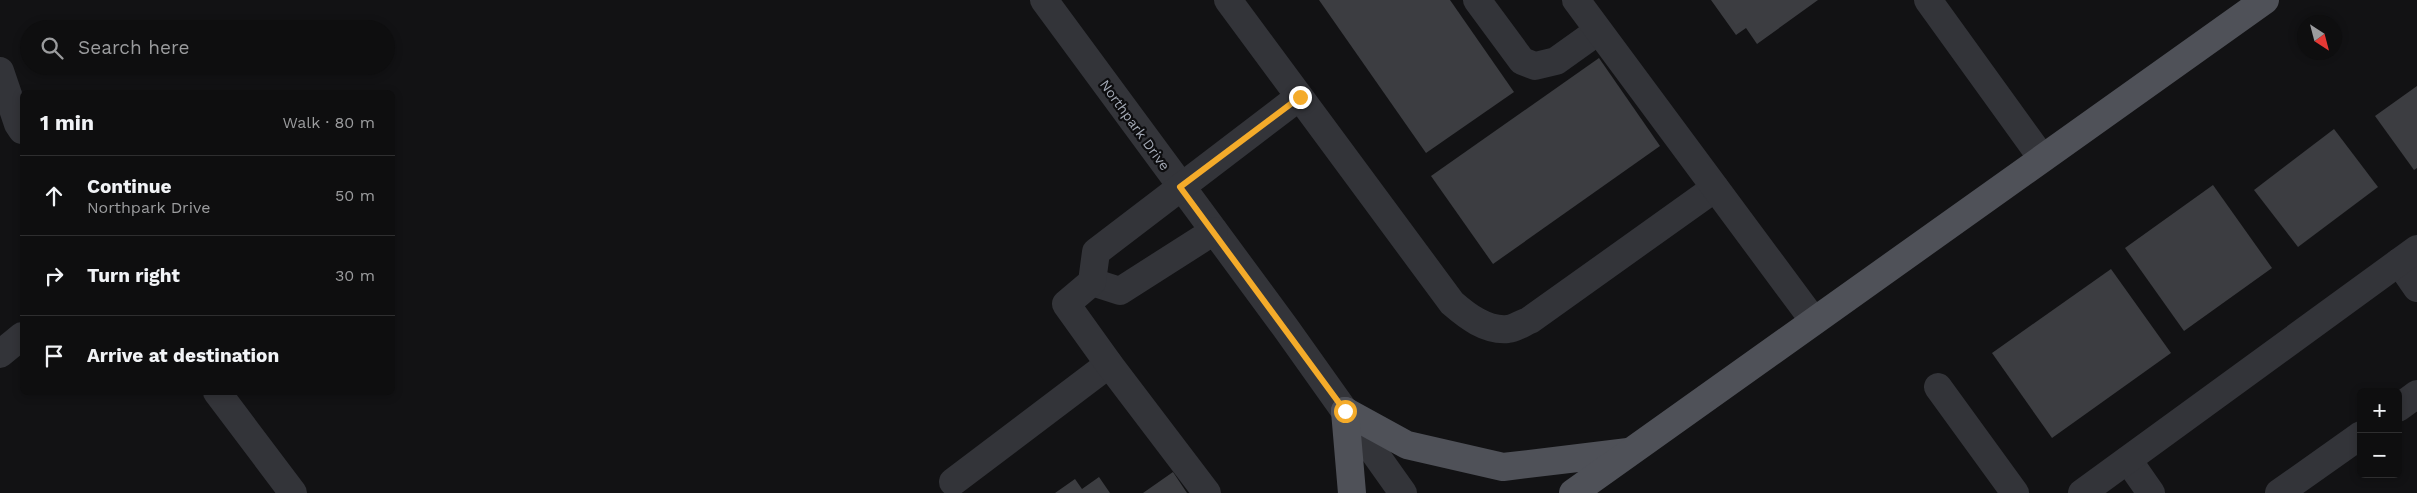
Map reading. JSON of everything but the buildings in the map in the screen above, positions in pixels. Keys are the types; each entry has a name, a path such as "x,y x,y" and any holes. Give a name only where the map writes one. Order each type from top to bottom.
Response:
{"main road":[{"path":"1573,493 2264,0"},
{"path":"1345,411 1407,445 1503,467 1630,452"},
{"path":"1345,411 1352,493"}],"street":[{"name":"Northpark Drive","path":"1044,0 1403,493"},
{"path":"1228,0 1452,303 1470,318 1486,326 1507,329 1530,320 1716,188"},
{"path":"1477,0 1522,61 1535,66 1556,61 1598,31"},
{"path":"1576,0 1814,321"},
{"path":"1928,0 2042,158"},
{"path":"0,72 20,127"},
{"path":"1206,493 1108,364 1066,304 1092,282 1096,252 1300,97"},
{"path":"1092,282 1120,291 1214,231"},
{"path":"2082,493 2408,256 2417,288"},
{"path":"0,354 20,338"},
{"path":"956,489 1108,364"},
{"path":"1938,387 2014,493"},
{"path":"2402,405 2417,394"},
{"path":"219,395 292,493"},
{"path":"2279,493 2357,437"},
{"path":"2128,460 2151,493"}],"route":[{"path":"1300,97 1180,187 1285,327 1345,411"}]}
